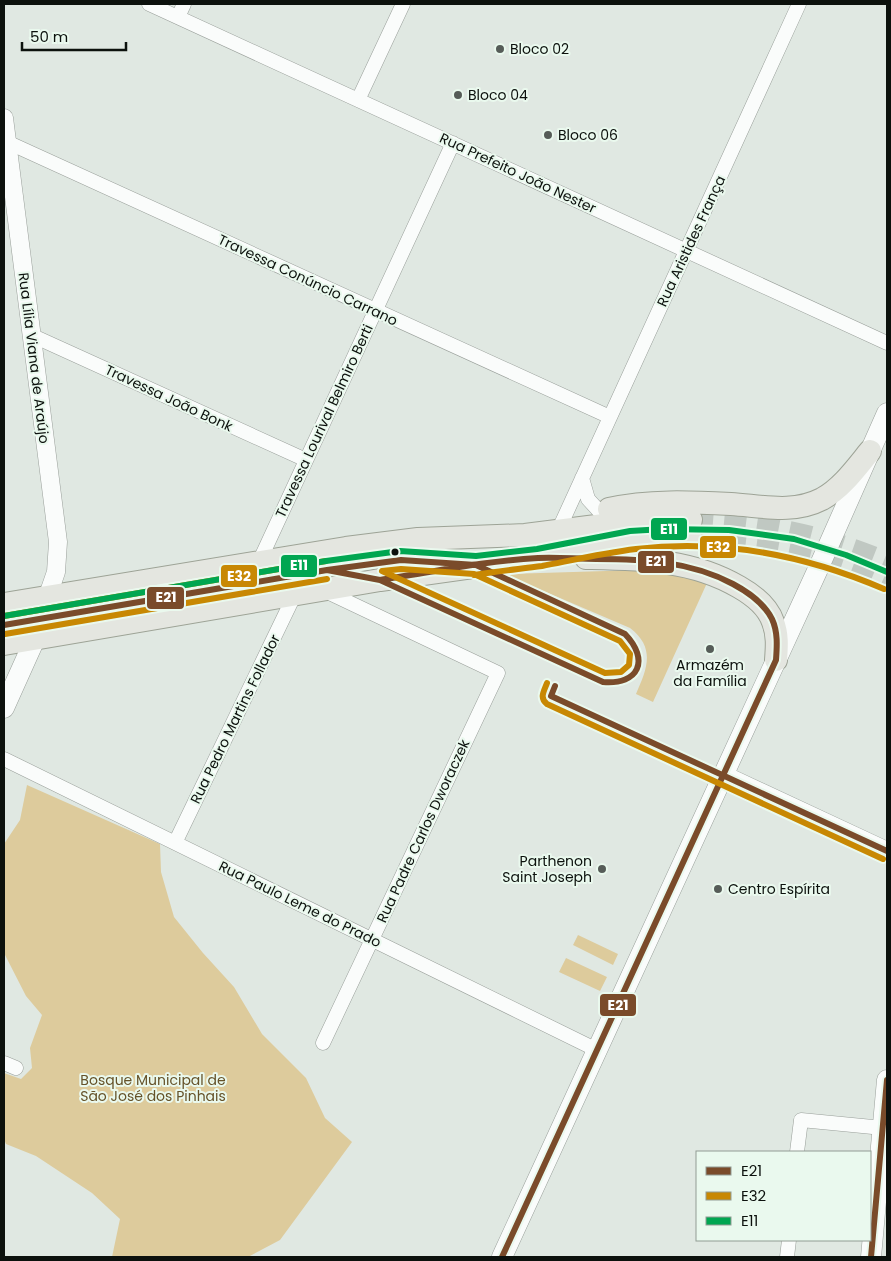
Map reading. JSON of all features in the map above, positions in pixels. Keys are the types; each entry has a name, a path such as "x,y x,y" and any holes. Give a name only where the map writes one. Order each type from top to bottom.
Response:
{"main road":[{"path":"502,1257 818,569 887,412"},
{"path":"562,530 599,511 641,504 732,504 779,508 805,506 822,499 836,490 870,451"},
{"path":"4,604 394,542 525,535 636,521 691,529 538,558 476,565 295,594 4,644"},
{"path":"538,558 651,560 694,567 714,574 746,591 765,607 773,620 776,631 776,660"},
{"path":"4,708 35,639 47,598"},
{"path":"870,1257 887,1080"}],"street":[{"name":"Rua Prefeito João Nester","path":"149,4 887,343"},
{"path":"178,17 184,4"},
{"path":"358,100 403,4"},
{"name":"Rua Aristides França","path":"562,530 582,478 799,4"},
{"name":"Rua Lília Viana de Araújo","path":"4,118 58,542 56,572 47,598"},
{"name":"Travessa Conúncio Carrano","path":"7,142 610,418"},
{"name":"Travessa Lourival Belmiro Berti","path":"259,562 453,143"},
{"name":"Travessa João Bonk","path":"31,335 306,460"},
{"path":"582,478 588,499 599,511"},
{"name":"Rua Padre Carlos Dworaczek","path":"322,590 498,673 323,1043"},
{"name":"Rua Pedro Martins Follador","path":"175,843 295,594"},
{"name":"Rua Paulo Leme do Prado","path":"4,759 597,1050"},
{"path":"724,775 887,851"},
{"path":"797,1151 801,1120 883,1128"},
{"path":"787,1257 788,1241"}],"green space":[{"path":"638,570 664,572 707,583 653,702 636,694 647,659 643,643 630,628 504,574"},
{"name":"Bosque Municipal de São José dos Pinhais","path":"27,785 160,844 161,872 174,917 234,987 262,1034 306,1078 325,1118 352,1142 280,1240 248,1257 112,1257 120,1219 92,1193 36,1156 6,1144 4,1139 4,1073 21,1079 32,1068 30,1048 42,1015 26,996 4,953 4,844 20,820"},
{"path":"578,935 618,954 613,965 573,945"},
{"path":"566,958 607,977 600,991 559,972"}],"tunnel":[{"path":"691,520 743,524 791,532 839,545 887,563"},
{"path":"691,538 717,539 791,549 839,562 887,581"}],"transit line":[{"name":"E11","path":"4,616 326,561 400,551 476,556 537,549 630,531 664,529 729,530 794,539 846,555 887,572"},
{"name":"E32","path":"474,575 542,566 636,549 699,546 762,552 793,559 824,567 884,589"},
{"name":"E21","path":"380,580 518,559 631,560 666,563 700,570 717,576 750,594 769,613 776,634 776,660 502,1257"},
{"name":"E21","path":"401,560 476,565 625,634 637,653 639,661 637,669 625,679 615,682 603,682 380,580 327,570 401,560"},
{"name":"E32","path":"4,616 326,561"},
{"name":"E32","path":"401,569 474,574 620,641 630,654 629,665 621,672 605,673 382,571 401,569"},
{"name":"E21","path":"4,625 327,570"},
{"name":"E32","path":"5,634 327,579"},
{"name":"E32","path":"547,683 543,697 547,704 883,859"},
{"name":"E21","path":"555,686 551,696 887,851"},
{"name":"E21","path":"871,1257 887,1080"}],"place":[{"name":"Bloco 02","path":"500,49"},
{"name":"Bloco 04","path":"458,95"},
{"name":"Bloco 06","path":"548,135"},
{"name":"Armazém da Família","path":"710,649"},
{"name":"Parthenon Saint Joseph","path":"602,869"},
{"name":"Centro Espírita","path":"718,889"}]}
